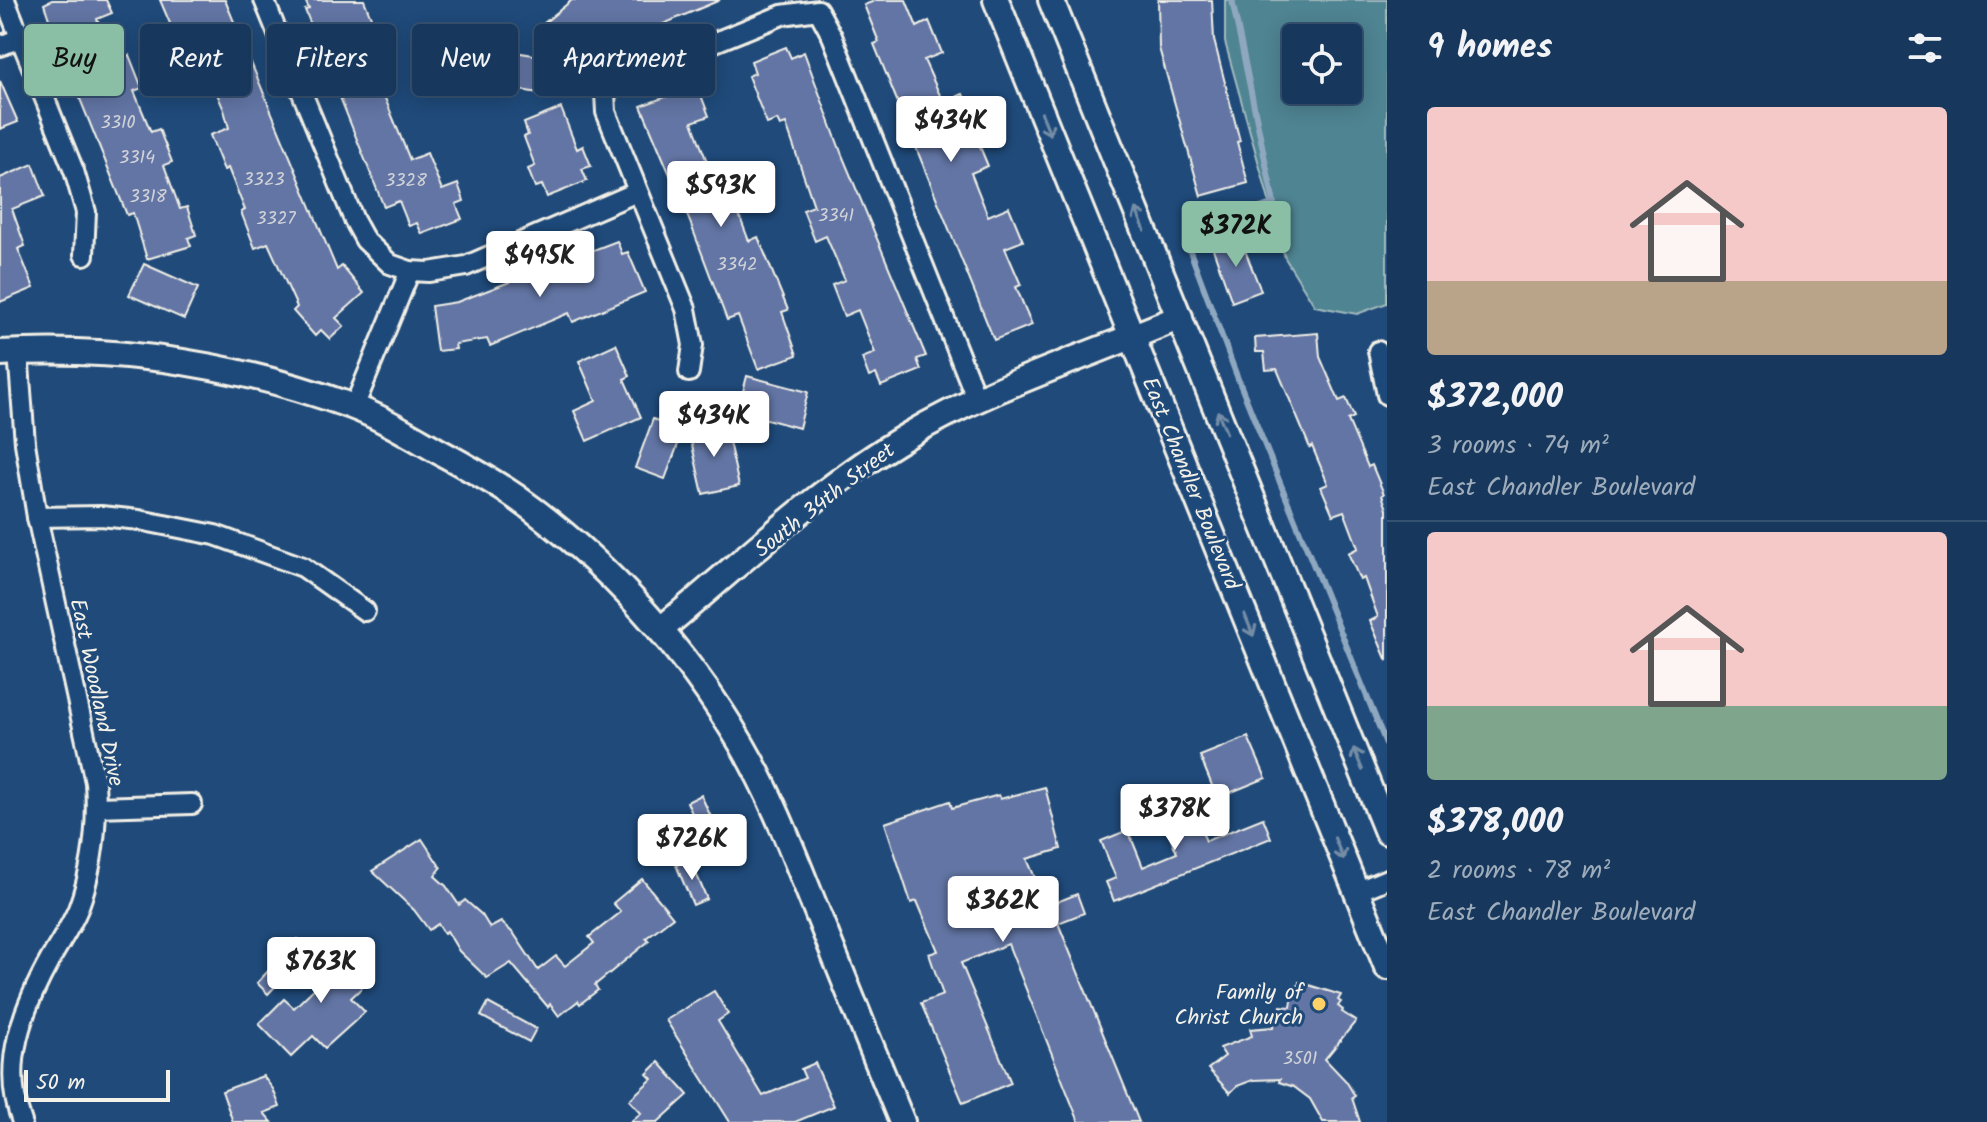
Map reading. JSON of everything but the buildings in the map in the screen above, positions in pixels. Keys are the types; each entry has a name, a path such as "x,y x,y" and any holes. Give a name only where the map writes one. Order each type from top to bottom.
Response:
{"main road":[{"name":"East Chandler Boulevard","path":"996,0 1387,967"},
{"path":"1051,0 1387,832"},
{"name":"South 34th Street","path":"660,630 858,467 908,436 977,400 1180,317"},
{"path":"9,352 110,353 186,362 257,377 354,407 430,446 515,496 554,526 660,630 719,708 765,787 902,1122"}],"street":[{"path":"5,0 74,171 86,212 84,255"},
{"path":"264,0 354,220 365,240 390,264 410,271 429,272 466,266 637,192"},
{"path":"689,372 693,345 686,309 606,112 605,93 621,80 782,15 818,10 832,36 977,400"},
{"path":"0,46 20,38"},
{"path":"354,407 410,271"},
{"path":"1378,351 1387,395"},
{"name":"East Woodland Drive","path":"9,352 37,517 95,782 97,807 89,875 77,913 34,988 22,1016 15,1047 14,1079 22,1122"},
{"path":"37,517 101,516 215,535 303,567 365,611"},
{"path":"97,807 192,804"},
{"path":"1356,892 1387,879"}],"green space":[{"path":"1225,0 1387,0 1387,303 1357,314 1315,306 1285,258 1225,42"}],"waterway":[{"path":"1232,0 1274,203 1189,234 1187,243 1238,379 1387,746"}],"place":[{"name":"Family of Christ Church","path":"1319,1004"}]}
